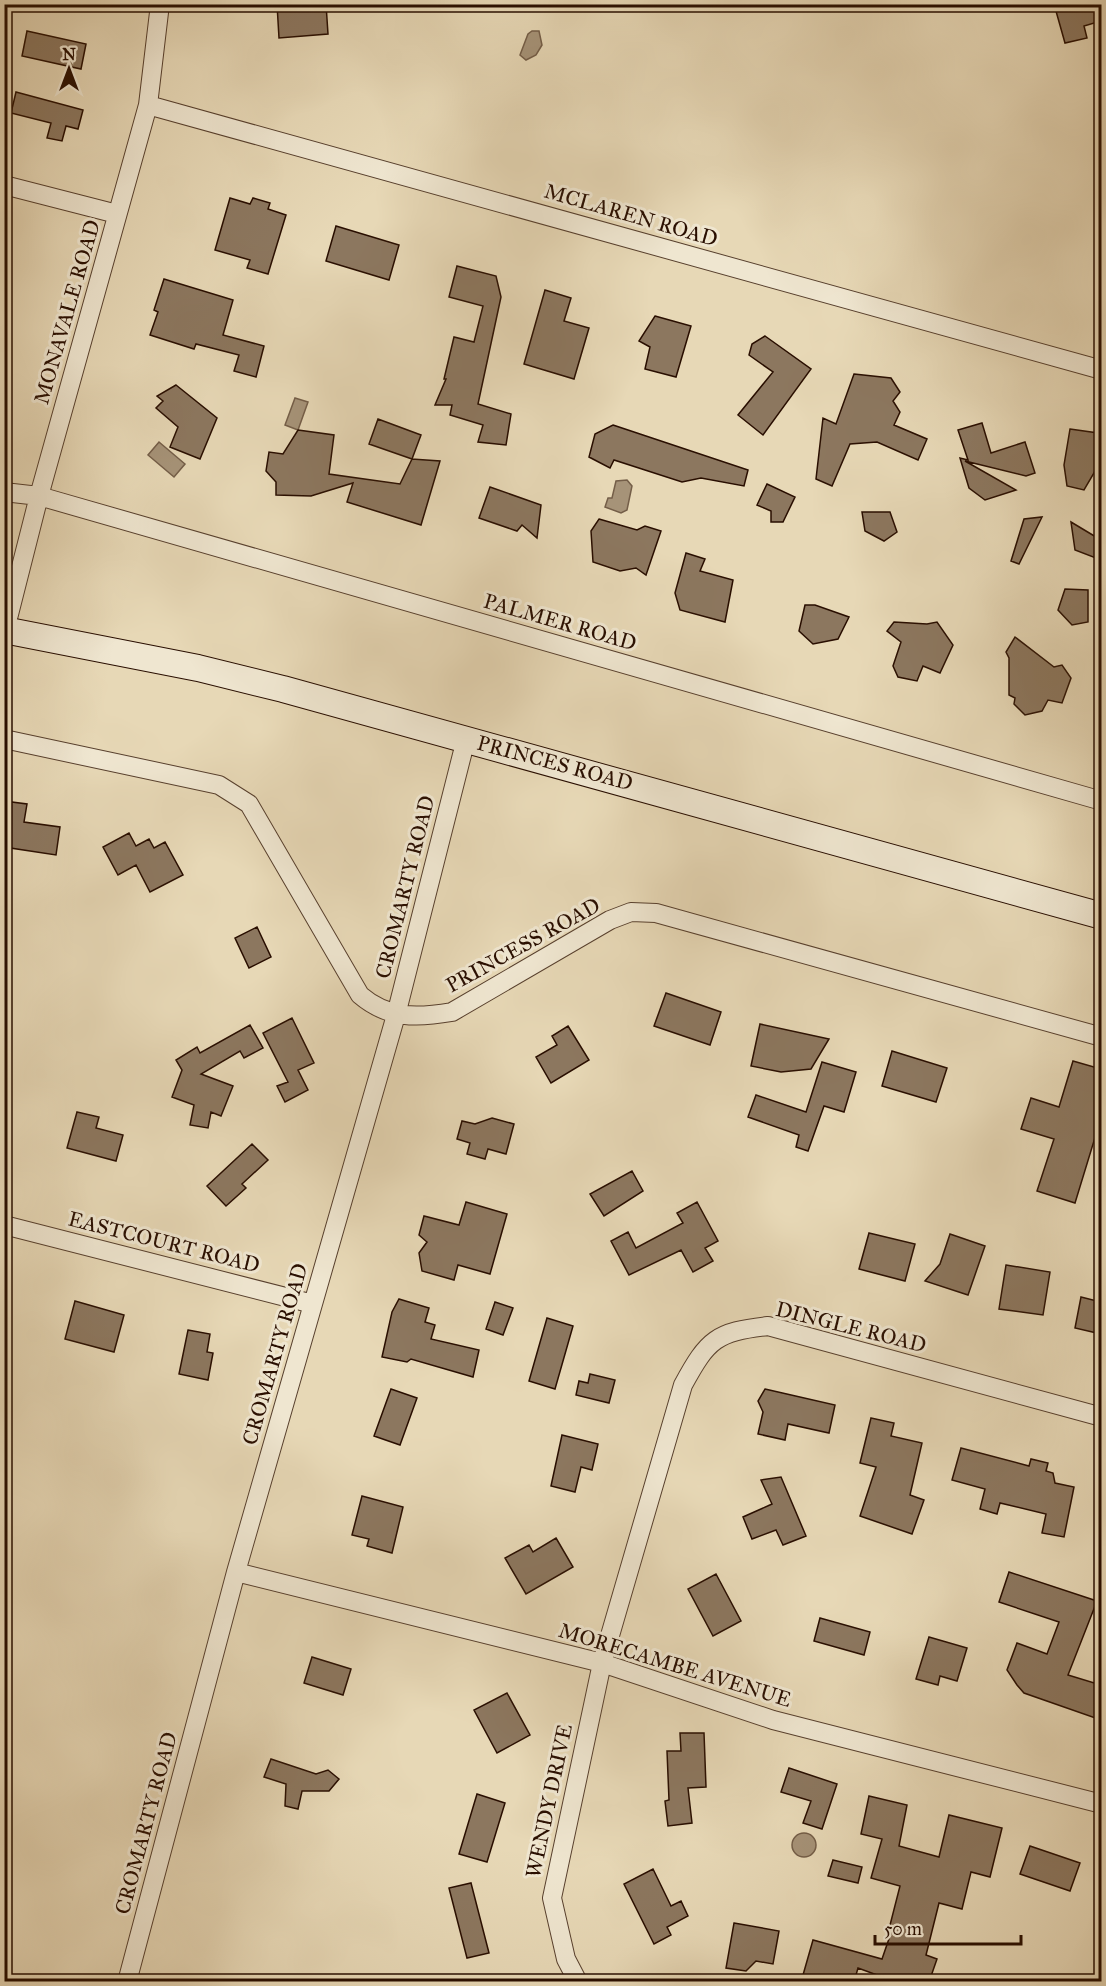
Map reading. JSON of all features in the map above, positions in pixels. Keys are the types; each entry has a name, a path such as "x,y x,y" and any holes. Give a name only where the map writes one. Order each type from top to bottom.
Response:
{"main road":[{"name":"PRINCES ROAD","path":"5,630 198,668 466,739 1101,916"}],"street":[{"name":"MONAVALE ROAD","path":"5,630 39,496 148,105 160,4"},
{"name":"MCLAREN ROAD","path":"148,105 1101,370"},
{"path":"4,185 117,214"},
{"name":"PALMER ROAD","path":"4,492 39,496 1101,801"},
{"name":"PRINCESS ROAD","path":"4,739 219,785 235,792 249,804 360,995 374,1007 396,1015 423,1017 452,1012 610,920 631,912 656,913 1101,1037"},
{"name":"CROMARTY ROAD","path":"127,1982 236,1572 396,1015 466,739"},
{"name":"EASTCOURT ROAD","path":"4,1225 313,1304"},
{"name":"DINGLE ROAD","path":"602,1663 683,1385 701,1352 731,1331 768,1326 1101,1417"},
{"name":"MORECAMBE AVENUE","path":"236,1572 602,1663 773,1720 1101,1804"},
{"name":"WENDY DRIVE","path":"578,1982 566,1959 552,1898 602,1663"}],"shaded area":[{"path":"532,31 539,31 542,45 536,55 526,60 520,55 528,34"},
{"path":"295,398 308,402 298,430 285,425"},
{"path":"159,442 185,464 174,477 148,455"},
{"path":"627,480 632,486 627,510 621,513 605,507 608,498 612,498 616,481"},
{"path":"804,1833 813,1836 816,1845 813,1854 804,1857 795,1854 792,1845 795,1836"}],"building":[{"path":"277,4 326,4 328,34 279,38"},
{"path":"1054,4 1101,4 1101,21 1084,26 1087,38 1065,43"},
{"path":"27,31 86,44 81,69 22,56"},
{"path":"16,92 83,110 78,129 66,126 62,141 47,138 51,123 11,113"},
{"path":"230,198 250,204 253,198 270,203 268,209 286,215 268,274 247,268 250,260 215,250"},
{"path":"336,226 399,245 389,280 326,261"},
{"path":"457,266 496,276 501,297 478,404 511,414 506,445 478,442 483,425 450,415 452,405 435,405 446,379 444,379 454,337 474,342 483,306 449,297"},
{"path":"164,279 233,300 223,335 264,346 256,377 234,371 239,355 196,344 194,349 150,335 158,312 154,310"},
{"path":"545,290 571,298 564,321 589,328 574,379 524,364"},
{"path":"655,316 691,326 676,377 645,369 650,347 639,341"},
{"path":"765,336 811,369 763,435 738,415 773,372 749,355 752,344"},
{"path":"854,374 891,378 900,392 893,401 900,412 894,425 927,439 918,460 877,442 850,444 832,486 816,479 823,418 836,424"},
{"path":"176,385 217,418 200,459 170,447 178,427 156,408 163,401 157,396"},
{"path":"378,419 421,435 412,459 369,444"},
{"path":"982,423 991,453 1025,442 1035,473 1026,476 965,461 1016,490 985,500 969,488 960,458 968,460 958,430"},
{"path":"613,425 748,470 744,486 701,478 682,482 614,460 610,468 589,457 595,434"},
{"path":"1070,429 1098,433 1101,443 1101,461 1084,490 1067,486 1064,465"},
{"path":"298,430 334,435 329,474 400,484 412,459 440,461 421,525 347,502 353,483 311,496 276,495 276,482 266,471 269,452 283,454"},
{"path":"767,484 795,497 783,522 771,522 771,511 757,505"},
{"path":"490,487 541,505 537,538 522,525 517,531 479,518"},
{"path":"862,512 890,512 897,532 884,541 865,531"},
{"path":"1042,517 1019,564 1011,561 1024,519"},
{"path":"599,519 637,530 645,526 661,531 646,575 636,568 620,571 593,562 591,531"},
{"path":"1071,522 1101,540 1101,560 1075,550"},
{"path":"686,553 705,559 700,571 733,580 725,622 680,610 675,593"},
{"path":"1065,589 1088,590 1088,622 1072,625 1058,610"},
{"path":"805,605 815,605 849,617 838,639 813,644 799,631"},
{"path":"894,622 927,624 937,622 953,645 940,673 923,666 917,681 898,677 893,666 901,642 887,631"},
{"path":"1015,637 1054,667 1062,665 1071,678 1062,703 1048,700 1042,711 1025,715 1014,704 1015,698 1009,695 1009,658 1006,652"},
{"path":"4,801 27,804 24,822 60,827 56,855 4,847"},
{"path":"129,833 136,846 149,839 154,848 165,842 183,875 150,892 136,865 118,875 103,847"},
{"path":"257,927 271,957 249,968 235,938"},
{"path":"666,993 721,1012 710,1045 654,1026"},
{"path":"292,1018 314,1063 298,1070 308,1090 285,1102 277,1086 288,1082 263,1033"},
{"path":"760,1024 829,1039 811,1069 781,1072 751,1066"},
{"path":"250,1025 263,1048 244,1058 240,1051 201,1074 233,1086 221,1116 211,1112 208,1128 190,1125 194,1105 172,1097 182,1070 176,1060 197,1047 200,1053"},
{"path":"568,1026 589,1060 551,1083 536,1057 557,1045 552,1036"},
{"path":"892,1051 947,1068 936,1102 882,1086"},
{"path":"1073,1061 1101,1069 1101,1118 1075,1203 1037,1191 1054,1139 1021,1129 1031,1098 1059,1107"},
{"path":"822,1062 856,1072 844,1112 824,1106 808,1151 796,1147 799,1135 748,1117 756,1095 806,1112"},
{"path":"77,1112 99,1117 96,1128 123,1135 116,1161 67,1148"},
{"path":"492,1118 514,1124 506,1154 488,1149 485,1159 467,1154 470,1143 457,1139 462,1121 475,1124"},
{"path":"252,1144 268,1160 242,1184 246,1188 226,1206 207,1186"},
{"path":"632,1171 643,1191 604,1216 590,1194"},
{"path":"466,1202 507,1214 490,1274 458,1265 454,1280 422,1271 419,1253 427,1242 419,1235 424,1216 459,1225"},
{"path":"697,1202 718,1241 705,1248 713,1261 693,1272 681,1250 629,1275 611,1241 628,1232 636,1248 683,1223 677,1213"},
{"path":"869,1233 915,1244 905,1281 859,1269"},
{"path":"950,1234 985,1246 968,1295 925,1281 940,1264"},
{"path":"1006,1265 1050,1272 1043,1315 999,1309"},
{"path":"1081,1297 1101,1302 1101,1334 1075,1328"},
{"path":"399,1299 429,1308 425,1322 435,1325 431,1339 479,1350 473,1377 411,1359 407,1362 382,1357 392,1312"},
{"path":"75,1301 124,1315 114,1352 65,1339"},
{"path":"495,1302 513,1308 503,1335 486,1329"},
{"path":"547,1318 573,1326 555,1389 529,1381"},
{"path":"188,1330 210,1334 207,1352 213,1353 208,1380 179,1374"},
{"path":"590,1374 615,1380 609,1403 576,1395 579,1381 588,1383"},
{"path":"391,1389 417,1398 400,1445 374,1436"},
{"path":"765,1389 835,1405 829,1433 788,1424 785,1440 758,1434 763,1412 758,1401"},
{"path":"871,1418 894,1423 891,1436 922,1443 910,1495 924,1500 912,1534 860,1516 876,1467 860,1463"},
{"path":"562,1435 598,1444 592,1470 581,1467 575,1492 551,1486"},
{"path":"961,1448 1029,1466 1031,1459 1048,1463 1046,1471 1053,1473 1055,1483 1074,1487 1064,1537 1042,1533 1046,1514 1000,1503 997,1514 980,1509 985,1489 952,1480"},
{"path":"781,1477 806,1536 783,1545 776,1530 752,1539 743,1517 772,1504 761,1480"},
{"path":"362,1496 403,1507 392,1553 367,1546 369,1539 352,1535"},
{"path":"556,1538 573,1567 526,1594 505,1558 529,1545 533,1552"},
{"path":"1009,1572 1097,1601 1068,1675 1101,1685 1101,1720 1024,1693 1007,1670 1017,1643 1047,1654 1059,1622 999,1602"},
{"path":"716,1574 741,1621 713,1636 688,1589"},
{"path":"820,1618 870,1632 864,1655 814,1641"},
{"path":"929,1637 967,1648 957,1681 940,1676 938,1685 916,1679"},
{"path":"312,1657 351,1669 343,1695 304,1683"},
{"path":"507,1693 530,1735 497,1753 474,1710"},
{"path":"680,1733 704,1733 706,1787 688,1788 692,1823 668,1826 665,1801 669,1800 667,1751 681,1751"},
{"path":"271,1759 316,1774 328,1770 339,1779 329,1791 302,1791 298,1809 285,1806 286,1784 264,1777"},
{"path":"789,1768 837,1784 822,1829 803,1823 811,1801 781,1792"},
{"path":"477,1794 505,1803 487,1862 459,1854"},
{"path":"869,1796 907,1805 899,1846 939,1857 949,1815 1002,1828 990,1877 971,1872 962,1909 939,1903 926,1955 937,1959 929,1982 896,1982 858,1968 854,1982 801,1982 813,1940 882,1959 892,1930 889,1929 900,1886 871,1878 882,1839 861,1834"},
{"path":"1030,1846 1080,1863 1070,1891 1020,1874"},
{"path":"833,1860 862,1867 858,1883 828,1876"},
{"path":"653,1869 671,1906 681,1901 688,1916 667,1927 671,1935 654,1944 624,1884"},
{"path":"471,1883 489,1953 467,1958 449,1888"},
{"path":"734,1923 779,1931 773,1964 756,1961 746,1971 726,1968"}]}
